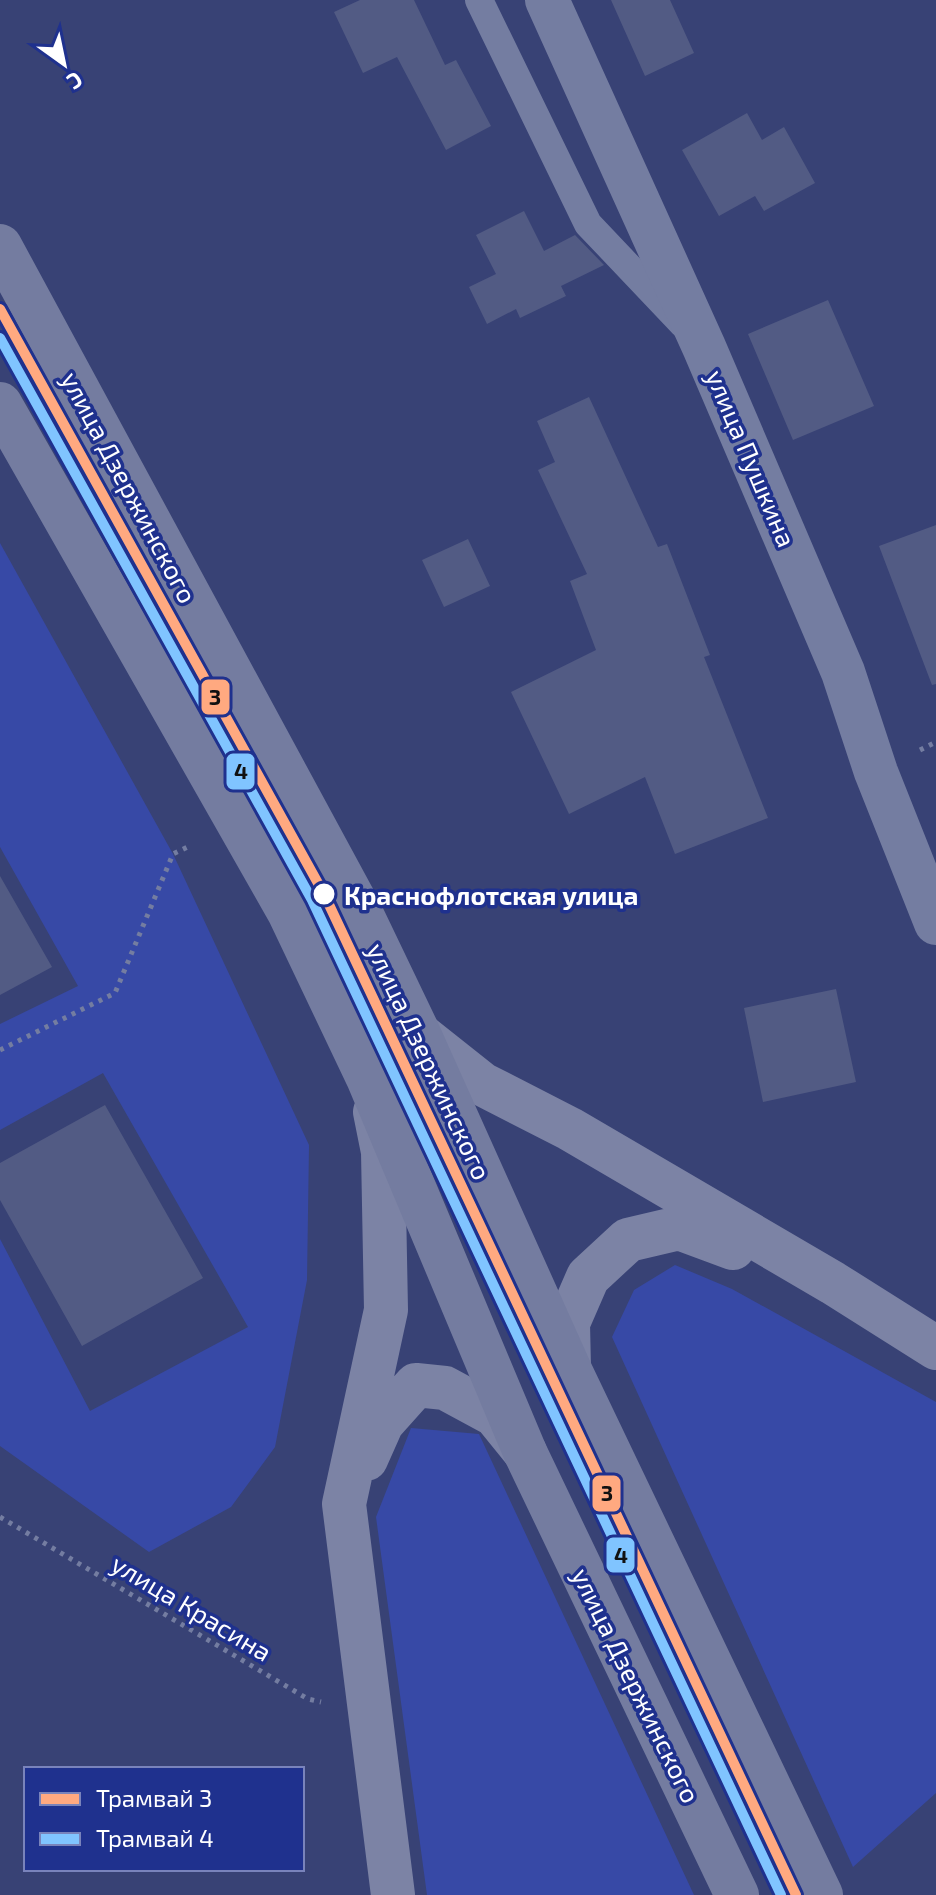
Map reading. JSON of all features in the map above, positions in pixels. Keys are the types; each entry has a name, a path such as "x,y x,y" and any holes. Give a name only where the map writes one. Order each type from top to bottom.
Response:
{"main road":[{"name":"улица Дзержинского","path":"0,246 353,897 419,1034 569,1368 821,1895"},
{"name":"улица Дзержинского","path":"0,404 289,912 368,1078 525,1452 731,1881"},
{"path":"419,1034 482,1084 570,1129 833,1283 936,1348"},
{"path":"368,1078 383,1152 386,1310 344,1504 393,1895"},
{"path":"569,1368 568,1323 588,1277 628,1240 679,1228 833,1283"},
{"path":"344,1504 382,1423 416,1385 445,1388 495,1415 525,1452"}],"street":[{"name":"улица Пушкина","path":"547,0 704,347 843,672 876,772 936,923"}],"lane":[{"path":"479,0 588,224 704,347"}],"path":[{"path":"0,1050 115,993 173,854 192,845"},
{"name":"улица Красина","path":"0,1517 308,1699 371,1715"}],"shaded area":[{"path":"0,543 173,854 309,1145 307,1280 275,1447 231,1507 149,1552 0,1446 0,1239 90,1411 248,1327 103,1073 0,1130 0,1024 78,986 0,847"},
{"path":"675,1265 732,1289 936,1402 936,1793 853,1867 612,1337 634,1290"},
{"path":"411,1428 479,1434 694,1895 427,1895 376,1517"}],"building":[{"path":"360,0 414,0 445,65 456,60 491,126 446,150 397,57 363,73 334,12"},
{"path":"611,0 670,0 694,53 645,76"},
{"path":"747,113 762,140 784,127 815,183 764,211 755,196 719,216 682,150"},
{"path":"524,211 544,251 575,235 604,265 561,286 566,296 520,318 516,309 487,324 469,287 496,274 476,235"},
{"path":"828,300 874,406 793,440 748,334"},
{"path":"589,397 658,547 667,544 710,655 704,657 768,818 675,854 645,777 569,814 511,692 596,650 570,581 587,574 538,470 555,462 537,421"},
{"path":"936,525 936,684 932,685 879,546"},
{"path":"468,539 490,586 444,607 422,560"},
{"path":"0,876 52,967 0,995"},
{"path":"836,989 856,1082 763,1102 744,1008"},
{"path":"105,1105 203,1278 82,1346 0,1200 0,1163"}],"tram line":[{"name":"3","path":"0,309 324,894 796,1895"},
{"name":"4","path":"0,338 312,900 781,1895"}],"place":[{"name":"Краснофлотская улица","path":"324,894"}]}
